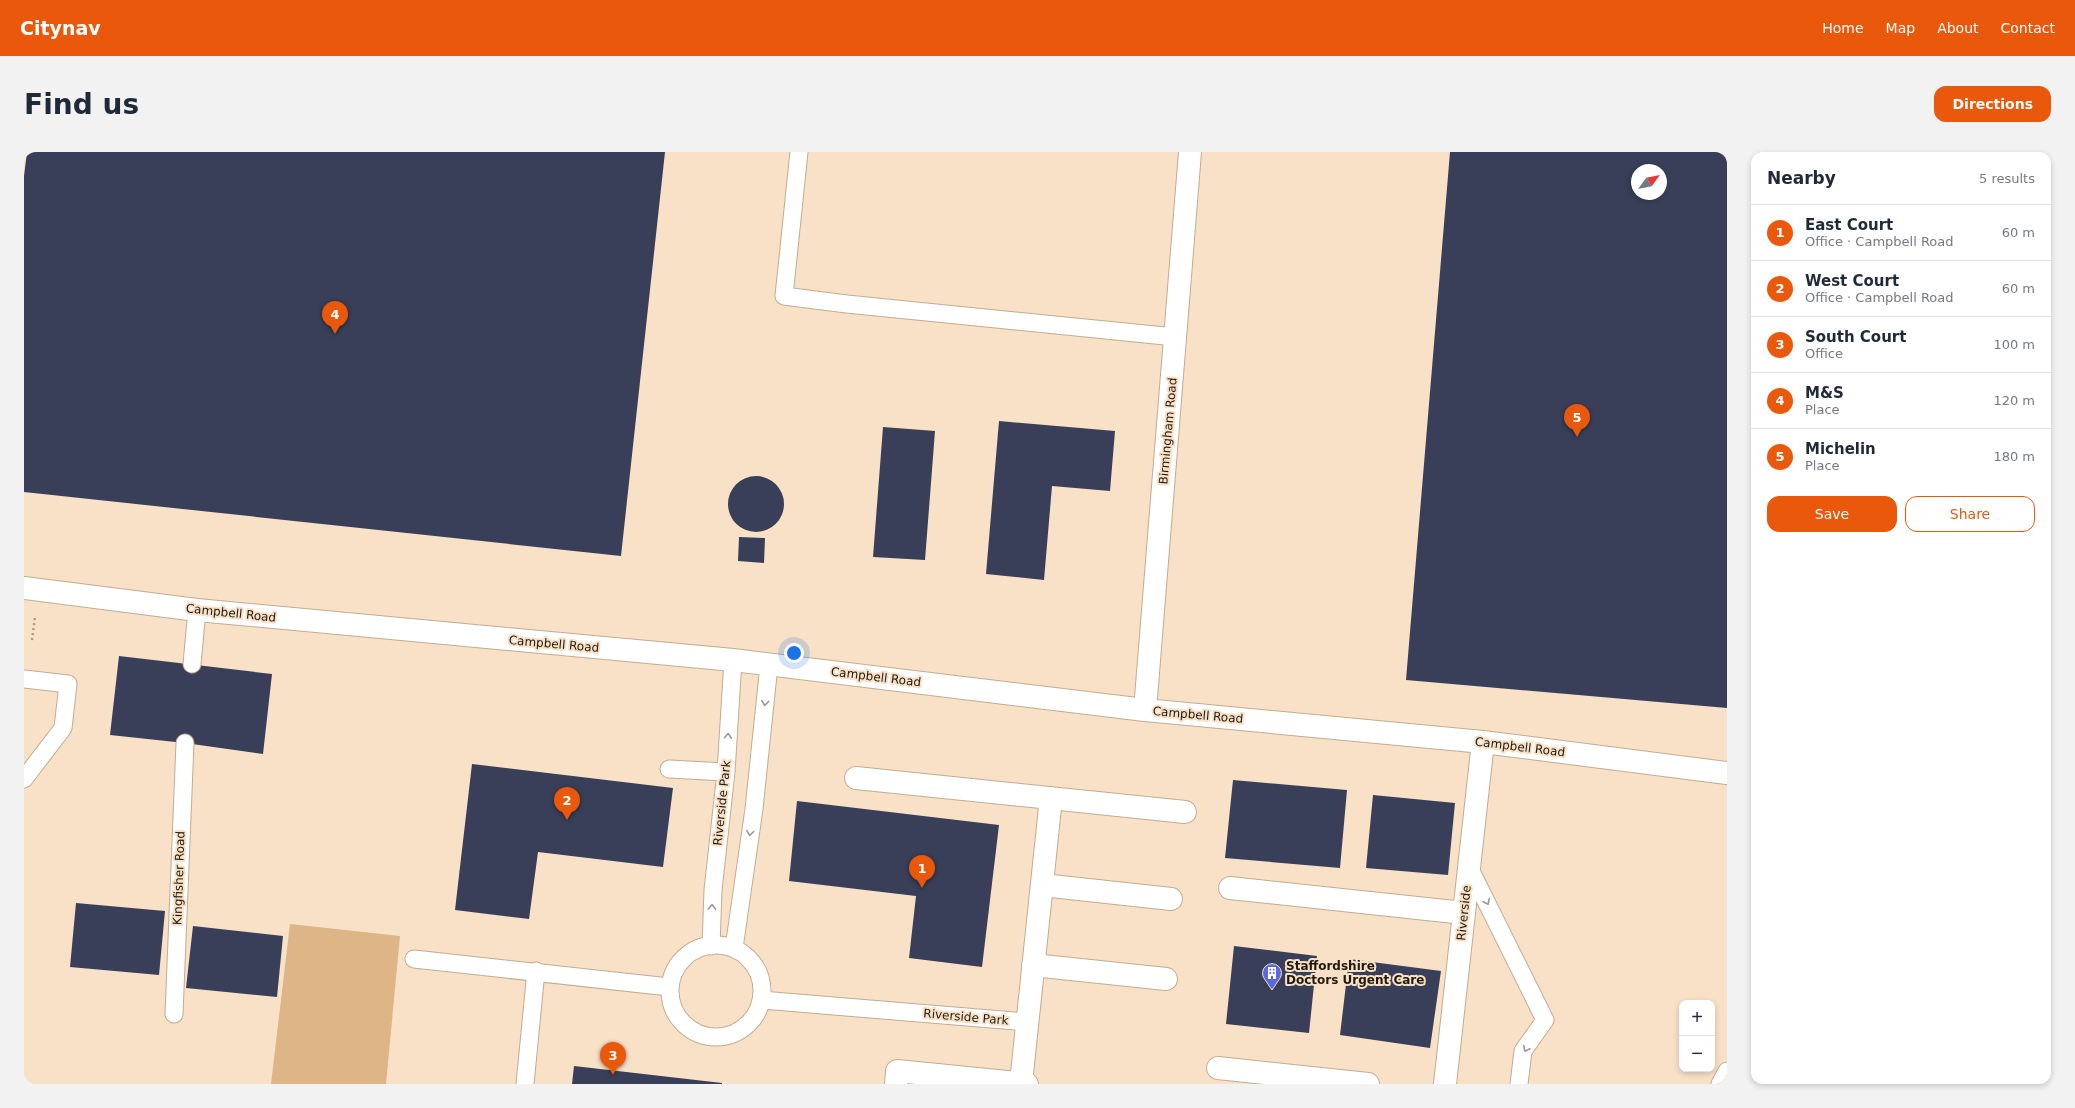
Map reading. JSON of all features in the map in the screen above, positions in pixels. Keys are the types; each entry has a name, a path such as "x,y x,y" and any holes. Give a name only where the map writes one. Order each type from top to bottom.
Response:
{"street":[{"name":"Birmingham Road","path":"1145,710 1190,152"},
{"name":"Campbell Road","path":"24,588 197,610 733,660 1145,710 1483,742 1727,773"},
{"name":"Riverside","path":"1445,1084 1483,742"},
{"path":"856,778 1185,812"},
{"path":"896,1084 897,1070 1024,1084 1027,1022 1051,798"},
{"path":"1042,885 1172,899"},
{"path":"1230,888 1464,913"},
{"path":"1033,965 1166,979"},
{"path":"1218,1068 1368,1084"}],"lane":[{"path":"798,152 784,296 848,304 1175,337"},
{"path":"192,664 197,610"},
{"name":"Riverside Park","path":"711,946 713,890 726,772 733,660"},
{"path":"734,948 754,809 769,665"},
{"path":"24,679 68,684 63,728 24,779"},
{"name":"Kingfisher Road","path":"174,1014 185,743"},
{"path":"669,769 726,772"},
{"path":"1469,867 1546,1020 1523,1051 1518,1084"},
{"path":"720,944 734,948 747,957 757,970 761,984 761,1000 756,1014 746,1026 733,1033 719,1037 704,1035 690,1029 679,1018 672,1006 669,987 672,976 679,962 691,952 704,946 711,946 720,944"},
{"path":"414,959 536,971 669,987"},
{"path":"525,1084 536,971"},
{"name":"Riverside Park","path":"761,1000 1027,1022"},
{"path":"1720,1084 1727,1071"}],"path":[{"path":"32,640 35,612"}],"shaded area":[{"path":"290,924 400,936 386,1084 271,1084"}],"building":[{"path":"27,152 665,152 621,556 24,492 24,176"},
{"path":"1450,152 1727,152 1727,708 1406,680"},
{"path":"999,421 1115,431 1110,491 1052,486 1044,580 986,574"},
{"path":"883,427 935,431 925,560 873,557"},
{"path":"756,476 767,478 776,484 782,493 784,504 782,515 776,524 767,530 756,532 745,530 736,524 730,515 728,504 730,493 736,484 745,478"},
{"path":"739,537 765,538 764,563 738,561"},
{"path":"119,656 272,674 263,754 185,743 110,735"},
{"path":"472,764 673,788 663,867 538,852 529,919 455,910"},
{"path":"1233,780 1347,790 1340,868 1225,858"},
{"path":"1373,795 1455,803 1448,875 1366,868"},
{"path":"797,801 999,825 982,967 909,958 916,896 789,881"},
{"path":"76,903 165,911 159,975 70,967"},
{"path":"193,926 283,936 277,997 186,988"},
{"name":"Staffordshire Doctors Urgent Care","path":"1234,946 1317,956 1309,1033 1226,1024"},
{"path":"1349,959 1441,971 1430,1048 1340,1035"},
{"path":"574,1066 722,1083 722,1084 572,1084"}],"place":[{"name":"M&S","path":"335,334"},
{"name":"Michelin","path":"1577,437"},
{"name":"West Court","path":"567,820"},
{"name":"East Court","path":"922,888"},
{"name":"Staffordshire Doctors Urgent Care","path":"1272,990"},
{"name":"South Court","path":"613,1075"}]}
